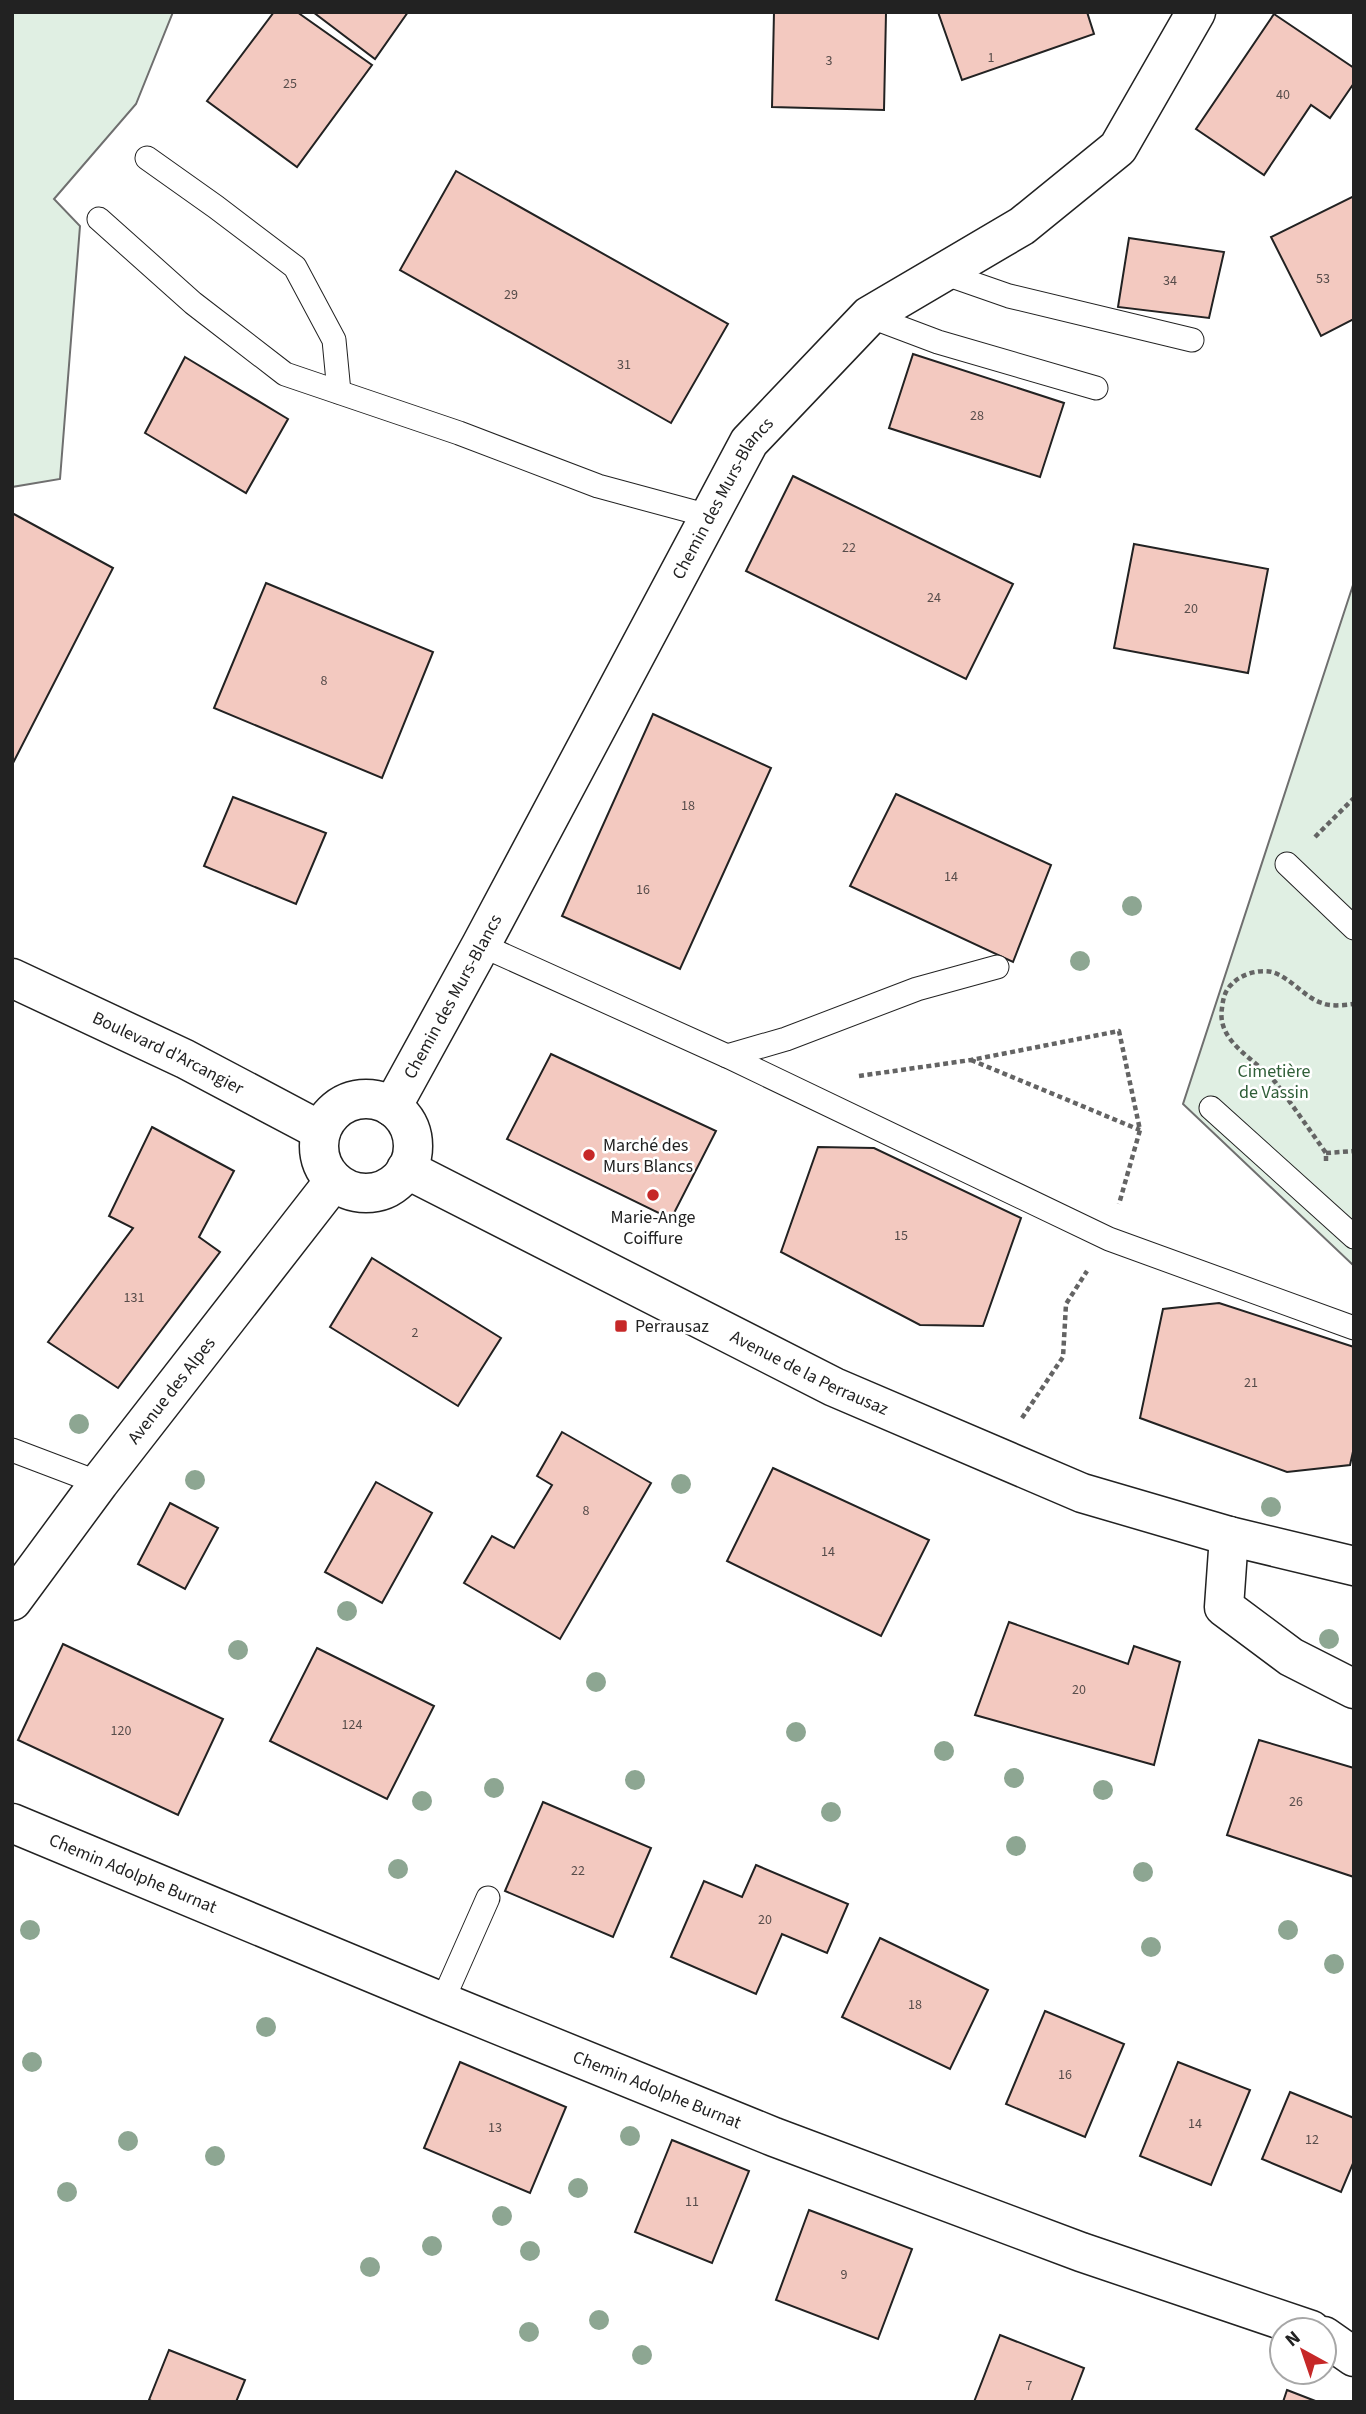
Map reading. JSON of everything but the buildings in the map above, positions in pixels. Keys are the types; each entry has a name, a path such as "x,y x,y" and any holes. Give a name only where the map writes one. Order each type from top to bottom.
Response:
{"street":[{"name":"Chemin des Murs-Blancs","path":"392,1107 749,442 869,316 1022,226 1118,148 1196,12"},
{"name":"Boulevard d'Arcangier","path":"12,978 185,1059 321,1131"},
{"path":"359,1099 376,1100 392,1107 402,1116 409,1128 412,1142 406,1169 396,1182 381,1190 365,1193 348,1190 334,1181 323,1166 319,1149 321,1131 330,1116 343,1105 359,1099"},
{"name":"Avenue de la Perrausaz","path":"406,1169 834,1387 1082,1493 1229,1536 1354,1566"},
{"name":"Avenue des Alpes","path":"12,1601 99,1483 334,1181"},
{"path":"1229,1536 1224,1606 1291,1657 1354,1689"},
{"name":"Chemin Adolphe Burnat","path":"12,1823 774,2137 1081,2252 1270,2316"},
{"path":"1338,2346 1354,2357"}],"lane":[{"path":"147,158 295,267 334,340 339,391"},
{"path":"99,219 193,303 285,374 339,391 598,486 709,516"},
{"path":"943,273 1009,296 1192,340"},
{"path":"869,316 938,342 1096,388"},
{"path":"1287,864 1354,928"},
{"path":"481,945 727,1056 1109,1239 1354,1328"},
{"path":"727,1056 786,1039 916,989 997,967"},
{"path":"1211,1108 1354,1237"},
{"path":"12,1450 99,1483"},
{"path":"442,2002 488,1898"}],"path":[{"path":"1287,864 1354,798"},
{"path":"1315,1202 1326,1168 1326,1153 1273,1080 1233,1043 1226,1033 1221,1014 1223,998 1229,986 1239,977 1254,972 1271,972 1321,1003 1354,1004"},
{"path":"971,1060 1140,1130"},
{"path":"1326,1153 1354,1151"}],"green space":[{"path":"12,12 173,12 136,104 54,199 80,226 60,479 12,487"},
{"name":"Cimetière de Vassin","path":"1354,582 1354,1266 1183,1104"}],"place":[{"name":"Marché des Murs Blancs","path":"589,1155"},
{"name":"Marie-Ange Coiffure","path":"653,1195"},
{"name":"Perrausaz","path":"621,1326"}]}
